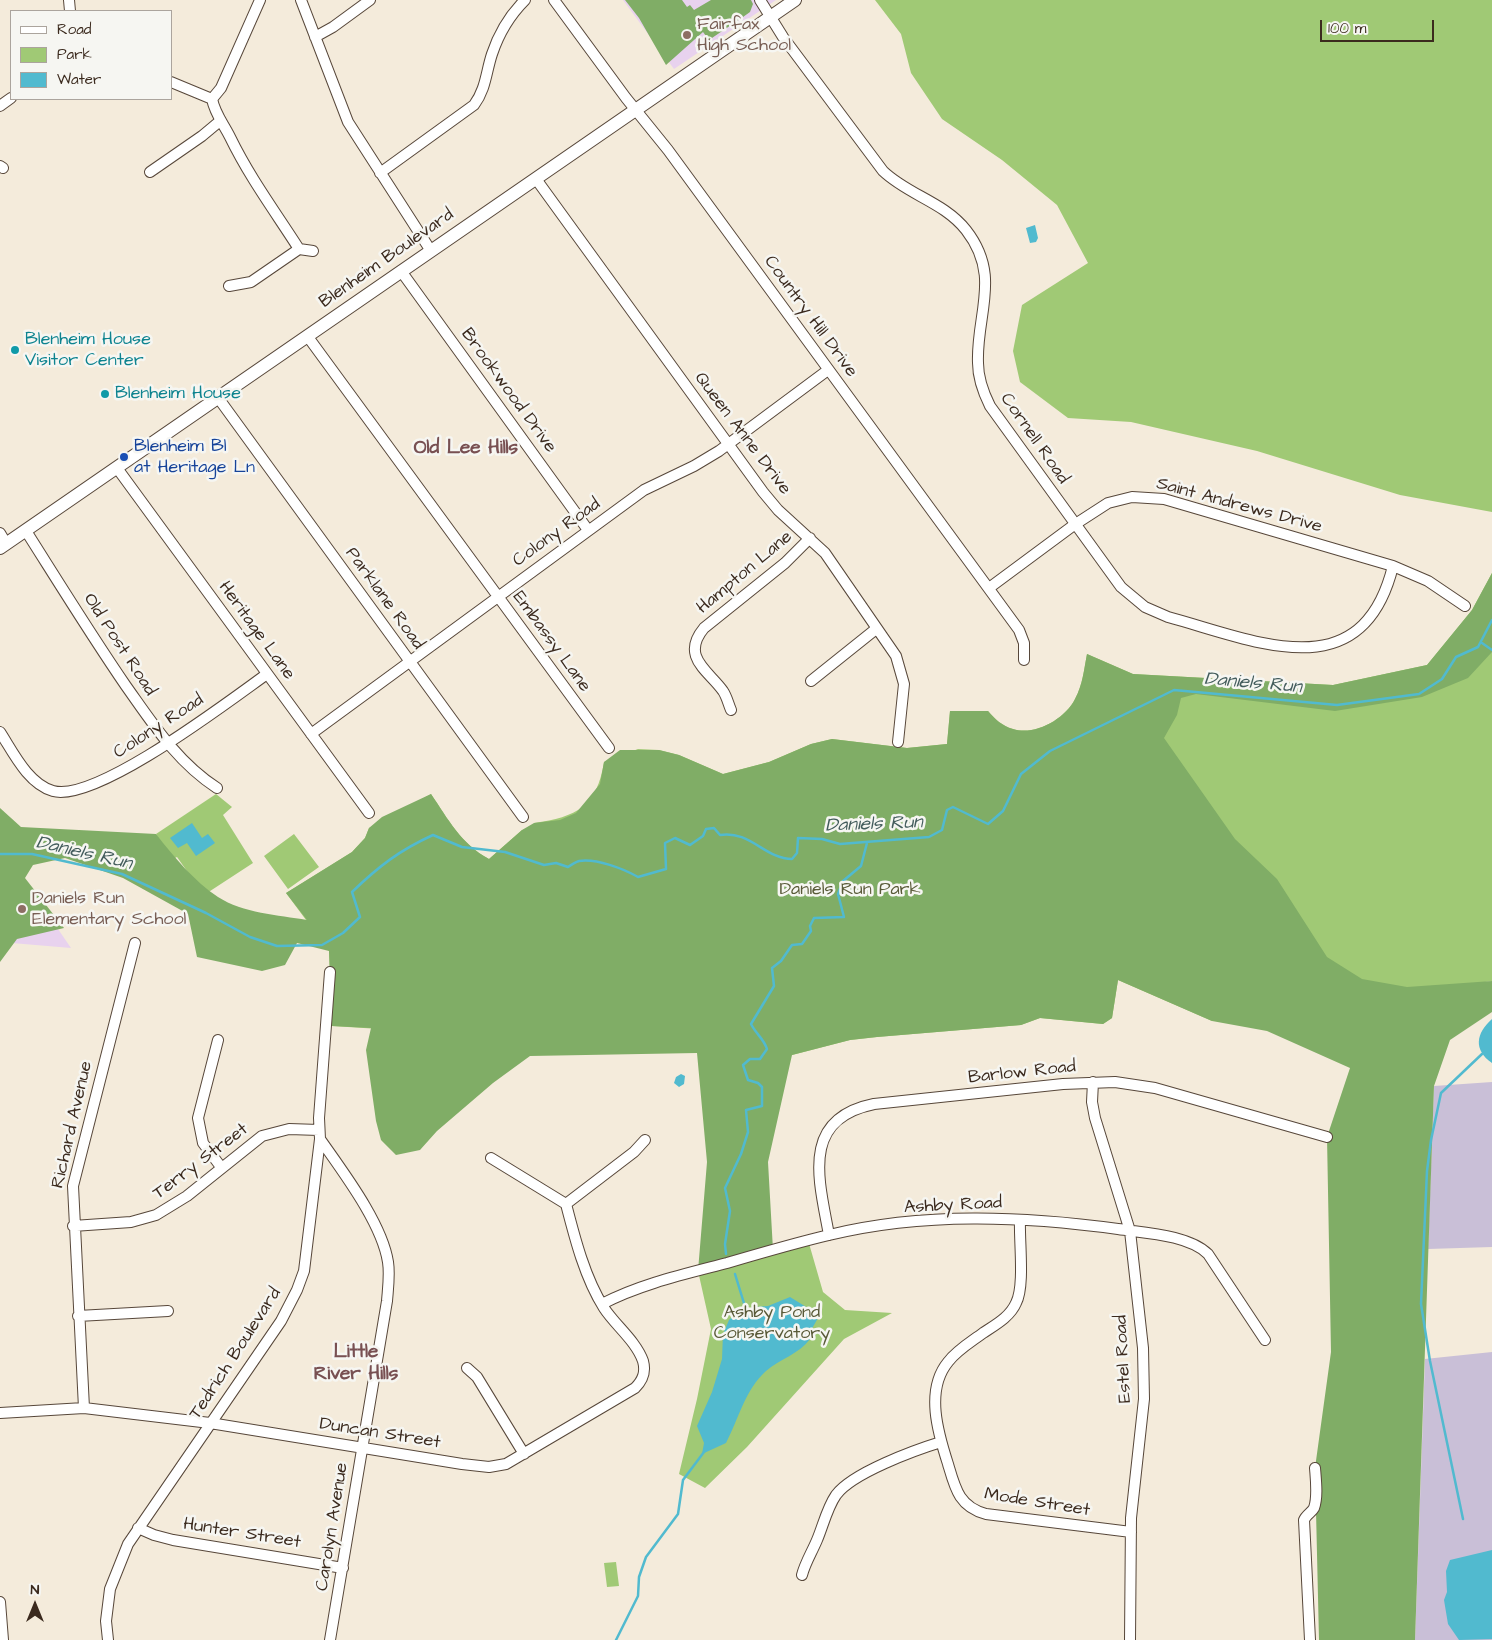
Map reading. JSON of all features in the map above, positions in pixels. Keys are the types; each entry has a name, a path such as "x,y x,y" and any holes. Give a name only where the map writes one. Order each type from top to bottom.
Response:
{"main road":[{"name":"Blenheim Boulevard","path":"2,541 26,531 795,0"}],"street":[{"path":"212,99 221,88 260,0"},
{"path":"301,0 348,122 431,251"},
{"path":"315,37 333,27 370,0"},
{"path":"380,172 474,105 484,90 498,40 511,16 526,0"},
{"name":"Country Hill Drive","path":"554,0 668,150 1019,630 1024,643 1024,660"},
{"name":"Cornell Road","path":"760,0 770,17 883,171 899,184 949,212 972,238 981,259 986,285 978,360 984,393 997,419 1121,587 1145,606 1168,617 1293,648 1325,646 1344,638 1362,625 1383,596 1392,566"},
{"path":"172,82 212,99"},
{"path":"212,99 215,112 229,134 248,174 299,249"},
{"path":"150,172 220,121"},
{"name":"Queen Anne Drive","path":"536,179 770,501 810,538 830,560 896,656 903,675 904,692 898,742"},
{"path":"229,286 251,282 299,249 313,251"},
{"name":"Brookwood Drive","path":"401,271 588,530"},
{"name":"Embassy Lane","path":"308,337 609,748"},
{"name":"Colony Road","path":"311,734 644,490 694,466 728,444 828,370"},
{"name":"Parklane Road","path":"219,399 523,817"},
{"name":"Heritage Lane","path":"117,468 369,813"},
{"name":"Saint Andrews Drive","path":"989,588 1074,525 1108,503 1132,497 1154,497 1392,566 1428,581 1465,606"},
{"name":"Old Post Road","path":"26,531 93,638 167,743 180,758 217,788"},
{"name":"Hampton Lane","path":"730,710 725,694 698,663 695,652 698,638 704,628 786,563 810,538"},
{"path":"810,681 876,629"},
{"name":"Colony Road","path":"0,732 37,783 46,789 62,793 77,790 125,770 267,674"},
{"name":"Richard Avenue","path":"84,1408 72,1200 75,1173 135,943"},
{"name":"Tedrich Boulevard","path":"108,1640 108,1604 112,1581 120,1559 138,1528 280,1321 297,1290 307,1253 320,1134 330,972"},
{"path":"218,1040 198,1118 203,1143 221,1167"},
{"name":"Barlow Road","path":"829,1234 818,1173 818,1155 829,1130 850,1112 874,1104 1093,1082 1132,1083 1328,1137"},
{"name":"Estel Road","path":"1093,1082 1092,1102 1095,1118 1130,1231 1145,1381 1131,1532 1130,1640"},
{"name":"Terry Street","path":"73,1226 131,1222 156,1215 187,1196 254,1141 269,1133 289,1129 320,1134"},
{"name":"Carolyn Avenue","path":"320,1134 372,1220 384,1244 389,1263 387,1301 330,1640"},
{"path":"566,1204 634,1152 644,1140"},
{"path":"491,1158 566,1204 588,1273 602,1304"},
{"name":"Ashby Road","path":"602,1304 617,1296 698,1271 829,1234 936,1220 982,1218 1020,1220 1075,1223 1130,1231 1184,1240 1204,1249 1265,1340"},
{"name":"Mode Street","path":"1020,1220 1020,1288 1016,1303 1003,1318 958,1352 938,1377 935,1399 941,1442 957,1494 968,1507 976,1511 1017,1519 1131,1532"},
{"name":"Duncan Street","path":"0,1413 84,1408 210,1423 482,1466 506,1464 627,1394 641,1382 644,1369 640,1356 602,1304"},
{"path":"78,1316 168,1311"},
{"path":"467,1368 477,1377 524,1454"},
{"path":"802,1575 804,1566 812,1552 831,1504 842,1488 890,1462 919,1449 941,1442"},
{"path":"1310,1640 1304,1520 1307,1514 1314,1508 1316,1500 1315,1468"},
{"name":"Hunter Street","path":"138,1528 173,1540 343,1568"},
{"path":"0,1602 4,1640"}],"shaded area":[{"name":"Fairfax High School","path":"623,0 776,0 674,69"},
{"name":"Daniels Run Elementary School","path":"0,846 21,875 71,948 0,942"},
{"path":"1492,1082 1492,1247 1428,1249 1434,1086"},
{"path":"1492,1352 1492,1640 1415,1640 1425,1359"}],"green space":[{"name":"Fairfax High School","path":"625,0 682,0 687,7 690,5 694,10 711,0 751,0 753,4 750,12 743,17 741,15 738,17 740,19 709,40 703,32 666,65 639,18"},
{"path":"875,0 1492,0 1492,512 1400,495 1257,451 1131,422 1068,418 1020,382 1013,351 1022,305 1088,263 1057,205 1002,160 942,119 911,73 901,34"},
{"name":"Daniels Run Park","path":"1492,573 1492,981 1212,1021 1118,980 1112,1018 1103,1024 1040,1018 1021,1025 850,1040 792,1055 332,1026 329,951 286,893 352,852 365,838 369,828 431,794 449,822 463,838 479,853 489,859 522,830 534,828 534,823 562,817 582,807 596,789 604,762 638,749 659,750 679,755 723,774 769,762 811,744 832,739 907,748 947,744 950,711 988,711 999,722 1013,729 1022,731 1040,728 1057,719 1075,699 1080,688 1087,654 1133,674 1333,685 1427,665 1472,610"},
{"name":"Daniels Run Park","path":"1492,573 1492,652 1468,678 1422,697 1335,711 1196,694 1181,698 1177,715 1164,738 1235,839 1277,879 1327,957 1362,979 1407,987 1492,981 1492,1012 1450,1040 1434,1086 1415,1640 1319,1640 1315,1468 1331,1352 1327,1137 1350,1068 1267,1031 1212,1021 1118,980 1112,1018 1103,1024 1040,1018 1021,1025 850,1040 792,1055 768,1162 773,1250 698,1271 707,1162 697,1053 530,1056 493,1083 437,1131 420,1150 396,1155 381,1140 376,1121 366,1050 371,1028 332,1026 329,951 297,943 285,965 262,971 197,957 188,914 123,878 65,858 33,865 25,878 64,928 17,939 0,962 0,808 21,827 156,834 177,860 209,891 218,897 238,907 307,920 286,893 352,852 365,838 369,828 382,817 431,794 449,822 463,838 479,853 489,859 522,830 534,823 560,820 576,813 600,784 604,762 620,750 659,750 679,755 723,774 769,762 811,744 832,739 907,748 947,744 950,711 988,711 999,722 1009,728 1022,731 1031,730 1040,728 1057,719 1070,706 1080,688 1087,654 1133,674 1333,685 1427,665 1472,610"},
{"path":"216,794 232,807 223,815 253,863 204,895 177,857 169,861 156,834"},
{"path":"294,834 319,867 288,889 264,856"},
{"name":"Ashby Pond Conservatory","path":"808,1240 823,1292 845,1310 892,1313 844,1339 747,1447 705,1488 679,1474 711,1329 698,1271"},
{"path":"616,1562 619,1586 607,1587 604,1563"}],"water":[{"path":"1035,225 1038,238 1036,242 1030,243 1026,228"},
{"path":"192,823 202,838 208,834 215,843 196,856 187,843 178,848 170,838"},
{"path":"1492,1019 1492,1063 1482,1053 1479,1041 1483,1030"},
{"path":"681,1074 685,1076 684,1084 679,1087 674,1083 676,1077"},
{"path":"790,1297 816,1313 818,1318 810,1332 810,1339 795,1353 766,1371 748,1396 726,1443 702,1454 704,1443 697,1426 712,1392 722,1359 723,1334 729,1320 735,1314 746,1313 756,1307 768,1306"},
{"path":"1492,1550 1492,1639 1459,1640 1448,1624 1444,1600 1447,1592 1446,1571 1450,1560"}],"waterway":[{"name":"Daniels Run","path":"0,854 32,854 122,874 206,913 250,937 277,946 322,945 343,933 360,917 352,892 390,859 433,835 462,847 505,852 544,865 556,863 568,867 579,861 586,860 618,868 638,877 666,869 665,843 675,838 690,845 703,836 706,829 714,828 720,835 731,835 749,840 774,855 792,859 797,853 798,838 822,839 840,844 929,837 942,830 947,810 953,807 988,824 1003,811 1021,774 1050,751 1174,690 1337,705 1419,694 1442,679 1456,657 1478,647 1492,620"},
{"path":"1482,643 1492,650"},
{"path":"726,1254 725,1244 730,1211 725,1188 741,1154 748,1132 746,1110 762,1106 762,1087 758,1083 748,1080 743,1065 750,1059 760,1059 767,1049 751,1024 774,986 772,968 781,961 792,945 802,944 811,931 810,926 814,918 844,917 838,894 843,881 861,866 867,843"},
{"path":"1463,1519 1430,1361 1421,1304 1427,1171 1431,1140 1441,1093 1482,1054"},
{"path":"735,1274 747,1313"},
{"path":"616,1640 638,1596 639,1577 646,1557 678,1514 683,1480 704,1452"}],"place":[{"name":"Fairfax High School","path":"687,35"},
{"name":"Blenheim House Visitor Center","path":"15,350"},
{"name":"Blenheim House","path":"105,394"},
{"name":"Blenheim Bl at Heritage Ln","path":"124,457"},
{"name":"Daniels Run Elementary School","path":"22,909"}],"district":[{"name":"Old Lee Hills","path":"466,449"},
{"name":"Little River Hills","path":"356,1364"}]}
